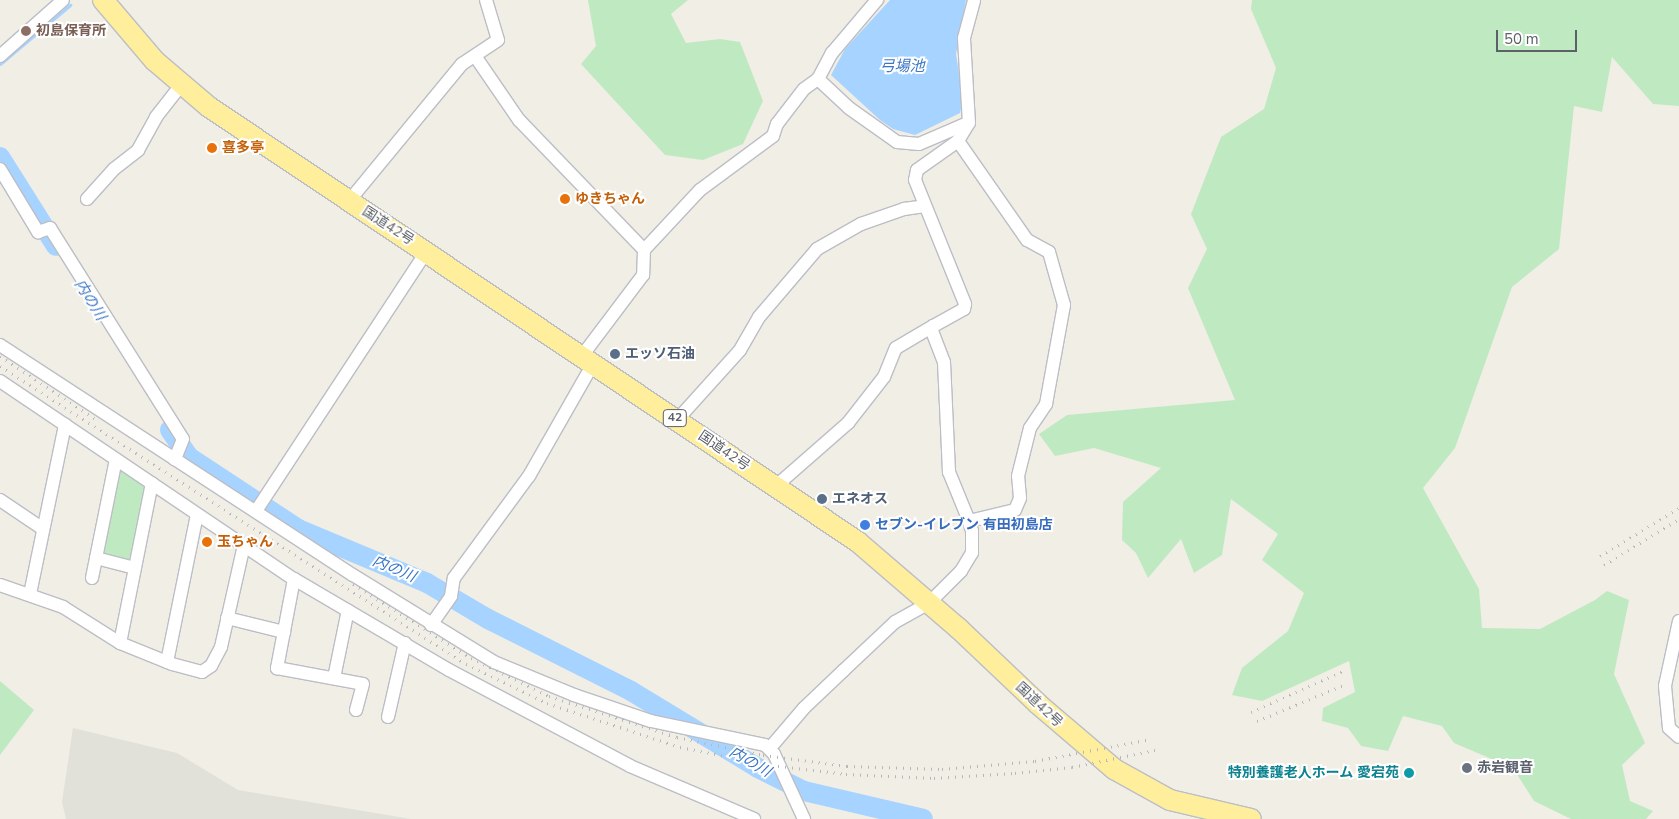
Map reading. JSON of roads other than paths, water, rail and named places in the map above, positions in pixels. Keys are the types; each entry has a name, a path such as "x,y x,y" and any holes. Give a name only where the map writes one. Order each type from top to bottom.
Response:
{"highway":[{"name":"国道42号","path":"103,0 133,38 181,85 349,201 427,251 858,542 929,603 1062,726 1114,769 1170,800 1246,818"}],"street":[{"path":"0,56 63,0"},
{"path":"349,201 434,95 462,64 498,40 486,0"},
{"path":"431,625 451,596 454,578 528,476 588,360 643,275 644,250 700,190 773,136 777,124 804,89 818,79 832,53 877,0"},
{"path":"776,486 848,423 884,377 896,348 964,309 965,304 915,180 917,170 958,141 969,123 964,38 974,0"},
{"path":"475,56 519,120 644,250"},
{"path":"818,79 849,108 898,142 919,144 969,123"},
{"path":"87,199 114,168 138,150 156,117 181,85"},
{"path":"958,141 1027,240 1049,252 1064,305 1046,404 1030,428 1018,476 1019,504 1015,510 1002,515 969,521"},
{"path":"0,169 38,232 50,228 183,439 175,459"},
{"path":"677,420 740,350 759,317 817,249 861,224 904,209 925,206"},
{"path":"256,511 427,251"},
{"path":"770,748 804,708 896,622 929,603 960,571 972,554 972,531 949,472 944,362 932,331 933,326"},
{"path":"0,345 431,625 494,662 574,696 651,721 770,748"},
{"path":"0,382 294,579 404,644 481,688 630,766 754,819"},
{"path":"30,594 65,425"},
{"path":"92,578 116,459"},
{"path":"120,643 152,483"},
{"path":"0,500 43,529"},
{"path":"167,662 197,515"},
{"path":"0,585 63,607 120,643 167,662 202,672 207,670 221,647 244,545"},
{"path":"96,558 135,568"},
{"path":"294,579 277,668 363,684 356,710"},
{"path":"334,678 348,610"},
{"path":"228,618 284,632"},
{"path":"1679,621 1665,686 1669,728 1679,737"},
{"path":"388,717 404,644"},
{"path":"770,748 804,819"}],"water":[{"name":"弓場池","path":"890,0 966,0 956,54 963,100 960,113 915,135 893,129 880,120 831,75 845,49"}],"waterway":[{"path":"0,64 70,5"},
{"name":"内の川","path":"0,157 56,246"},
{"name":"内の川","path":"170,430 189,457 298,529 427,583 488,619 631,691 758,768 804,791 923,819"}],"railway":[{"path":"0,356 94,418"},
{"path":"0,366 466,664 547,703 680,747 771,765 846,774 934,778 1015,773 1072,767 1155,750"},
{"path":"1600,556 1679,508"},
{"path":"1604,565 1679,519"},
{"path":"353,584 471,658 549,696 677,737 763,755 847,766 942,769 1035,761 1151,739"},
{"path":"1251,712 1343,671"},
{"path":"1257,721 1346,684"}],"place":[{"name":"初島保育所","path":"26,31"},
{"name":"喜多亭","path":"212,148"},
{"name":"ゆきちゃん","path":"565,199"},
{"name":"エッソ石油","path":"615,354"},
{"name":"エネオス","path":"822,499"},
{"name":"セブン-イレブン 有田初島店","path":"865,525"},
{"name":"玉ちゃん","path":"207,542"},
{"name":"赤岩観音","path":"1467,768"},
{"name":"特別養護老人ホーム 愛宕苑","path":"1409,773"}]}
